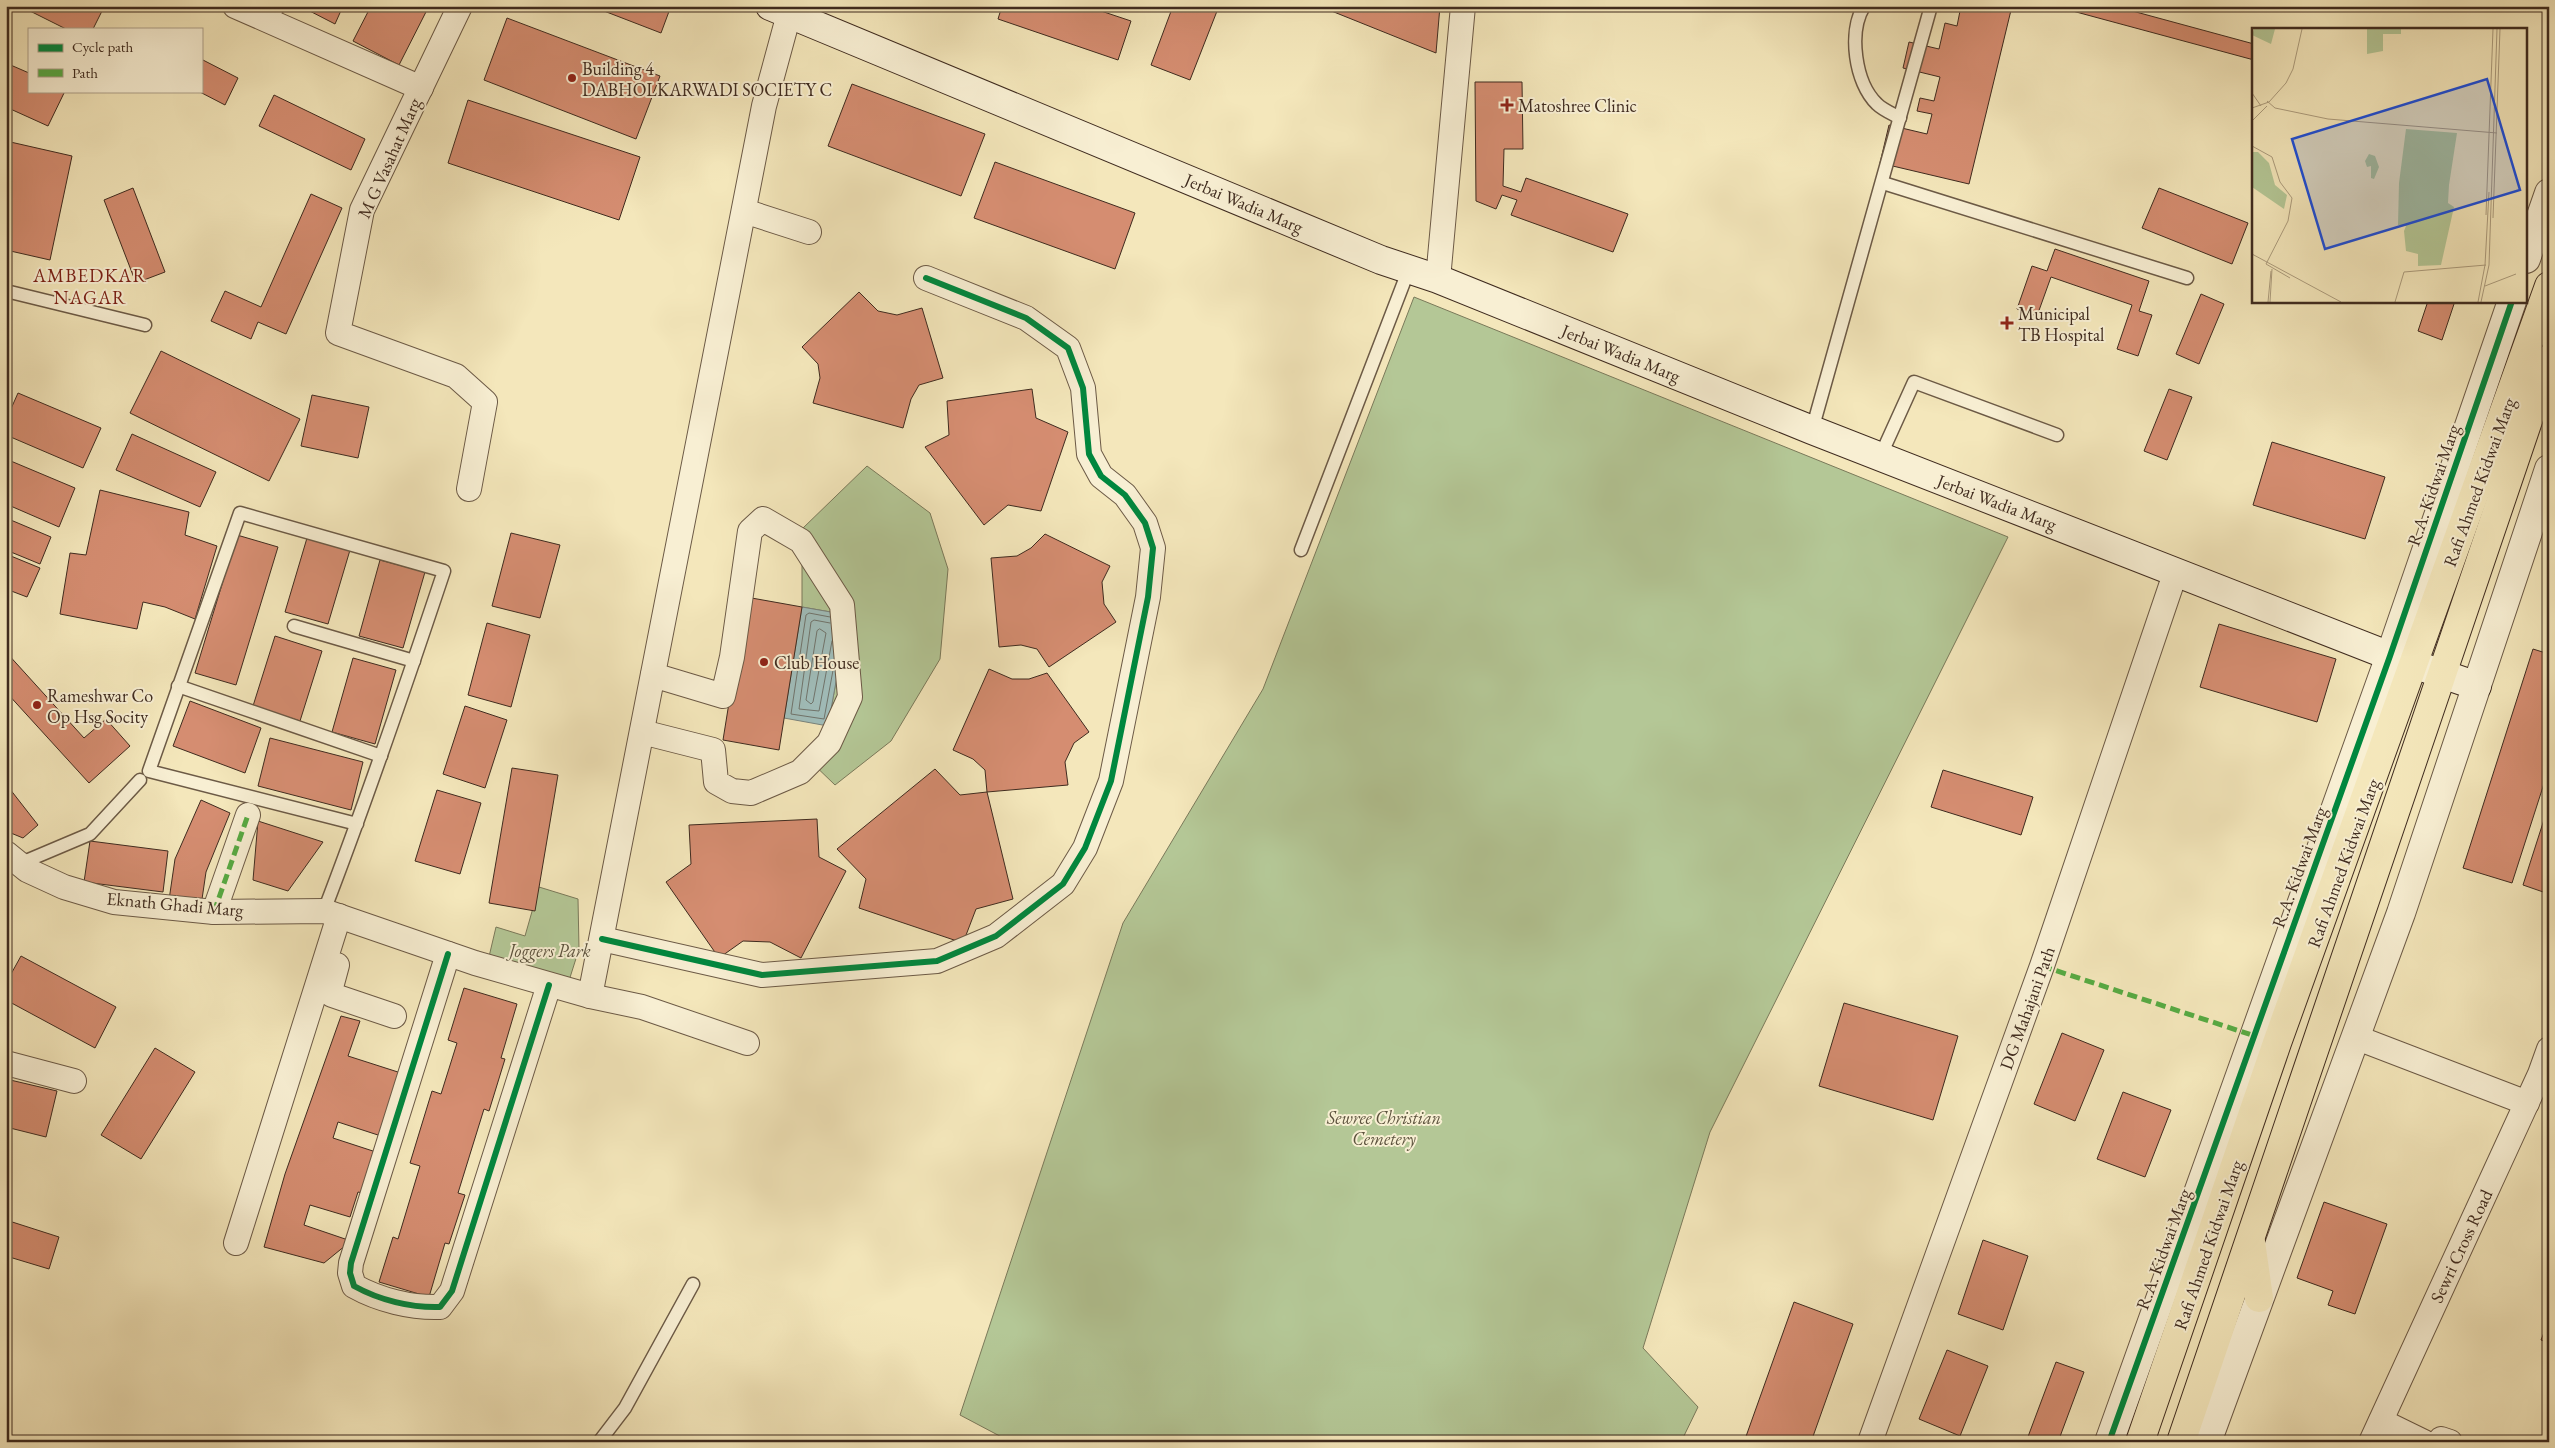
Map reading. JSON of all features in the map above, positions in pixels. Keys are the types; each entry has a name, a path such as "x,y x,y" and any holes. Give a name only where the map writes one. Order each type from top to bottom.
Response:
{"main road":[{"name":"Rafi Ahmed Kidwai Marg","path":"2140,1442 2291,972 2402,660 2549,286"},
{"path":"2181,1442 2440,674 2549,359"},
{"path":"2250,1238 2259,1298"}],"street":[{"path":"235,6 275,14 421,88"},
{"name":"M G Vasahat Marg","path":"460,6 362,210 338,333 456,376 485,402 469,490"},
{"path":"1438,278 1463,6"},
{"path":"590,996 744,211 764,106 779,10"},
{"name":"Jerbai Wadia Marg","path":"779,10 1381,260 1438,278 1812,430 2402,660 2477,686"},
{"path":"2528,253 2549,193"},
{"path":"744,211 808,232"},
{"path":"602,939 762,975 937,961 996,936 1011,925 1063,884 1085,848 1111,781 1148,597 1154,548 1145,523 1125,495 1101,476 1090,454 1083,388 1068,348 1026,318 926,278"},
{"name":"R.A. Kidwai Marg","path":"2402,660 2512,302"},
{"path":"2207,1442 2400,913 2549,470"},
{"path":"642,732 713,750 716,782 732,791 751,793 800,772 828,743 850,697 842,605 800,541 762,519 750,531 732,658 723,696 653,675"},
{"name":"DG Mahajani Path","path":"1870,1442 2042,966 2176,571"},
{"path":"214,912 248,815"},
{"name":"Eknath Ghadi Marg","path":"13,859 64,888 114,902 214,912 340,920 378,936"},
{"path":"236,1243 326,982 340,920"},
{"path":"378,936 407,950"},
{"path":"378,936 448,954 549,985 642,1007 747,1043"},
{"path":"448,954 351,1263 350,1273 354,1286 371,1295 424,1308 440,1307 447,1301 452,1291 549,985"},
{"name":"R.A. Kidwai Marg","path":"2109,1442 2291,972"},
{"path":"326,982 335,997 394,1016"},
{"path":"2355,1036 2527,1103"},
{"name":"Sewri Cross Road","path":"2376,1431 2527,1103 2549,1049"},
{"path":"6,1063 74,1081"},
{"path":"2376,1431 2424,1442"},
{"path":"2439,1442 2441,1439 2450,1442"}],"lane":[{"path":"1864,6 1859,14 1855,48 1860,78 1877,104 1900,118"},
{"path":"1812,430 1883,183 1931,6"},
{"path":"1883,183 2187,278"},
{"path":"1301,550 1409,269"},
{"path":"6,291 144,325"},
{"path":"1880,456 1914,382 2057,435"},
{"path":"340,920 357,824 444,571 240,513 149,771 357,824"},
{"path":"294,626 414,661"},
{"path":"178,686 381,756"},
{"path":"13,859 90,834 140,780"},
{"path":"599,1442 625,1408 694,1284"}],"green space":[{"name":"Sewree Christian Cemetery","path":"1414,297 2008,537 1710,1132 1643,1348 1698,1407 1681,1442 1011,1442 960,1415 1123,923 1263,689"},
{"path":"867,466 930,513 948,569 940,659 891,741 835,785 806,757 828,726 848,615 802,607 802,529"},
{"name":"Joggers Park","path":"539,887 578,899 579,949 567,987 488,961 496,927 525,936"}],"water":[{"path":"802,607 848,615 828,726 784,718"}],"building":[{"path":"20,6 98,6 103,9 94,28 64,28"},
{"path":"300,6 343,6 335,24"},
{"path":"371,6 429,6 399,65 353,41"},
{"path":"591,6 671,6 661,33"},
{"path":"1002,6 1086,6 1131,21 1118,60 998,19"},
{"path":"1173,6 1219,6 1190,80 1151,65"},
{"path":"1319,6 1440,6 1436,53"},
{"path":"1961,6 2012,6 1969,184 1880,163 1889,125 1927,134 1932,114 1917,111 1920,98 1934,101 1940,77 1903,68 1909,42 1939,49 1945,23 1957,26"},
{"path":"2054,6 2114,6 2252,43 2252,59"},
{"name":"Building 4 DABHOLKARWADI SOCIETY C","path":"507,18 660,76 636,139 484,80"},
{"path":"202,60 238,78 225,105 200,92 202,92"},
{"path":"6,63 28,73 28,92 65,92 48,126 6,107"},
{"path":"1475,82 1522,82 1523,149 1504,149 1503,186 1521,192 1526,178 1628,214 1613,252 1511,215 1517,200 1502,195 1496,209 1476,201"},
{"path":"852,84 985,134 961,196 828,146"},
{"path":"274,95 365,139 351,170 259,126"},
{"path":"468,100 640,157 619,220 448,163"},
{"path":"6,141 72,156 50,260 6,250"},
{"path":"995,162 1135,213 1115,269 974,218"},
{"path":"133,188 165,272 136,283 104,200"},
{"path":"2159,188 2248,223 2232,264 2142,228"},
{"path":"311,194 342,208 286,334 258,322 251,339 211,321 225,291 261,307"},
{"path":"2055,249 2149,281 2139,311 2152,315 2138,356 2117,349 2132,305 2051,277 2037,316 2017,309 2032,266 2047,271"},
{"path":"859,292 878,311 897,315 922,308 943,378 919,385 911,399 903,428 813,403 820,378 818,364 802,347"},
{"path":"2201,294 2224,304 2199,364 2176,354"},
{"path":"2428,302 2455,302 2442,340 2418,331"},
{"path":"161,351 300,419 269,481 130,413"},
{"path":"1032,389 1036,418 1068,432 1041,511 1008,505 984,525 925,447 949,435 947,401"},
{"path":"2169,389 2192,397 2167,460 2144,451"},
{"path":"18,393 101,428 83,468 6,435 6,420"},
{"path":"312,395 369,407 358,458 301,446"},
{"path":"132,434 216,472 200,507 116,470"},
{"path":"2272,442 2385,477 2365,539 2253,505"},
{"path":"6,459 75,488 59,527 6,504"},
{"path":"100,490 189,512 185,535 217,546 195,619 165,607 143,602 137,629 60,614 70,553 86,555"},
{"path":"6,518 51,537 40,564 6,550"},
{"path":"511,533 560,545 540,618 492,606"},
{"path":"1045,534 1110,566 1102,582 1104,604 1116,622 1049,667 1037,649 1021,645 999,647 991,558 1017,556 1031,548"},
{"path":"237,535 278,547 236,685 195,673"},
{"path":"307,538 350,550 328,624 285,612"},
{"path":"6,554 40,568 27,597 6,589"},
{"path":"380,560 425,572 403,648 359,636"},
{"name":"Club House","path":"746,597 802,607 779,750 723,740"},
{"path":"487,623 530,635 511,707 468,695"},
{"path":"2219,624 2336,659 2317,722 2200,687"},
{"path":"275,636 322,651 300,721 253,706"},
{"path":"2533,649 2549,654 2549,768 2512,883 2463,868"},
{"name":"Rameshwar Co Op Hsg Socity","path":"6,652 84,738 106,719 130,746 89,783 6,692"},
{"path":"353,658 396,670 375,744 332,732"},
{"path":"989,669 1012,679 1029,679 1047,673 1089,732 1074,743 1065,762 1068,785 987,792 985,770 973,759 953,750"},
{"path":"190,701 261,728 245,773 173,746"},
{"path":"465,706 507,720 485,788 443,774"},
{"path":"270,738 363,762 351,810 258,786"},
{"path":"512,768 558,775 535,911 489,903"},
{"path":"935,769 960,795 987,792 1013,899 976,909 963,943 859,908 866,879 837,849"},
{"path":"1943,770 2033,797 2021,835 1931,807"},
{"path":"6,784 38,825 23,838 6,831"},
{"path":"437,790 481,803 460,874 415,861"},
{"path":"201,800 230,813 206,872 201,906 169,900 175,859"},
{"path":"2549,804 2549,894 2523,885"},
{"path":"817,819 819,857 846,871 801,958 770,942 743,941 719,958 666,882 691,864 689,825"},
{"path":"258,821 323,842 288,891 253,880"},
{"path":"90,841 168,851 163,892 84,882"},
{"path":"21,956 116,1007 95,1048 6,1000 6,983"},
{"path":"464,988 517,1004 501,1058 505,1059 489,1111 484,1109 458,1193 465,1195 449,1244 445,1243 429,1297 379,1282 393,1237 398,1239 420,1166 410,1163 432,1091 441,1094 457,1043 448,1040"},
{"path":"1844,1003 1958,1036 1933,1120 1819,1086"},
{"path":"341,1016 360,1021 348,1056 401,1073 381,1136 338,1122 333,1138 379,1153 366,1194 358,1192 350,1217 310,1205 304,1225 351,1241 324,1263 264,1247 285,1174"},
{"path":"2062,1033 2104,1050 2075,1121 2034,1104"},
{"path":"155,1048 195,1072 141,1159 101,1135"},
{"path":"6,1079 57,1091 46,1137 6,1127"},
{"path":"2123,1092 2171,1110 2145,1177 2097,1159"},
{"path":"2324,1202 2387,1224 2355,1314 2328,1305 2333,1291 2297,1278"},
{"path":"6,1220 59,1237 49,1269 6,1256"},
{"path":"1983,1240 2028,1256 2003,1330 1958,1314"},
{"path":"1794,1302 1853,1324 1811,1442 1744,1442"},
{"path":"2549,1320 2549,1343 2541,1340"},
{"path":"1947,1350 1988,1366 1960,1436 1919,1419"},
{"path":"2056,1362 2084,1372 2058,1442 2026,1442"}],"marked path":[{"path":"214,912 248,815"},
{"path":"2042,966 2255,1036"}],"cycle path":[{"path":"602,939 762,975 937,961 996,936 1063,884 1085,848 1111,781 1148,597 1153,548 1145,523 1125,495 1101,476 1089,454 1083,388 1068,348 1026,318 926,278"},
{"path":"2109,1442 2390,656 2512,302"},
{"path":"448,954 351,1263 350,1273 354,1286 385,1299 418,1306 440,1307 452,1291 549,985"}],"place":[{"name":"Building 4 DABHOLKARWADI SOCIETY C","path":"572,78"},
{"name":"Matoshree Clinic","path":"1507,105"},
{"name":"Municipal TB Hospital","path":"2007,323"},
{"name":"Club House","path":"764,662"},
{"name":"Rameshwar Co Op Hsg Socity","path":"37,705"}],"district":[{"name":"AMBEDKAR NAGAR","path":"90,286"}]}
